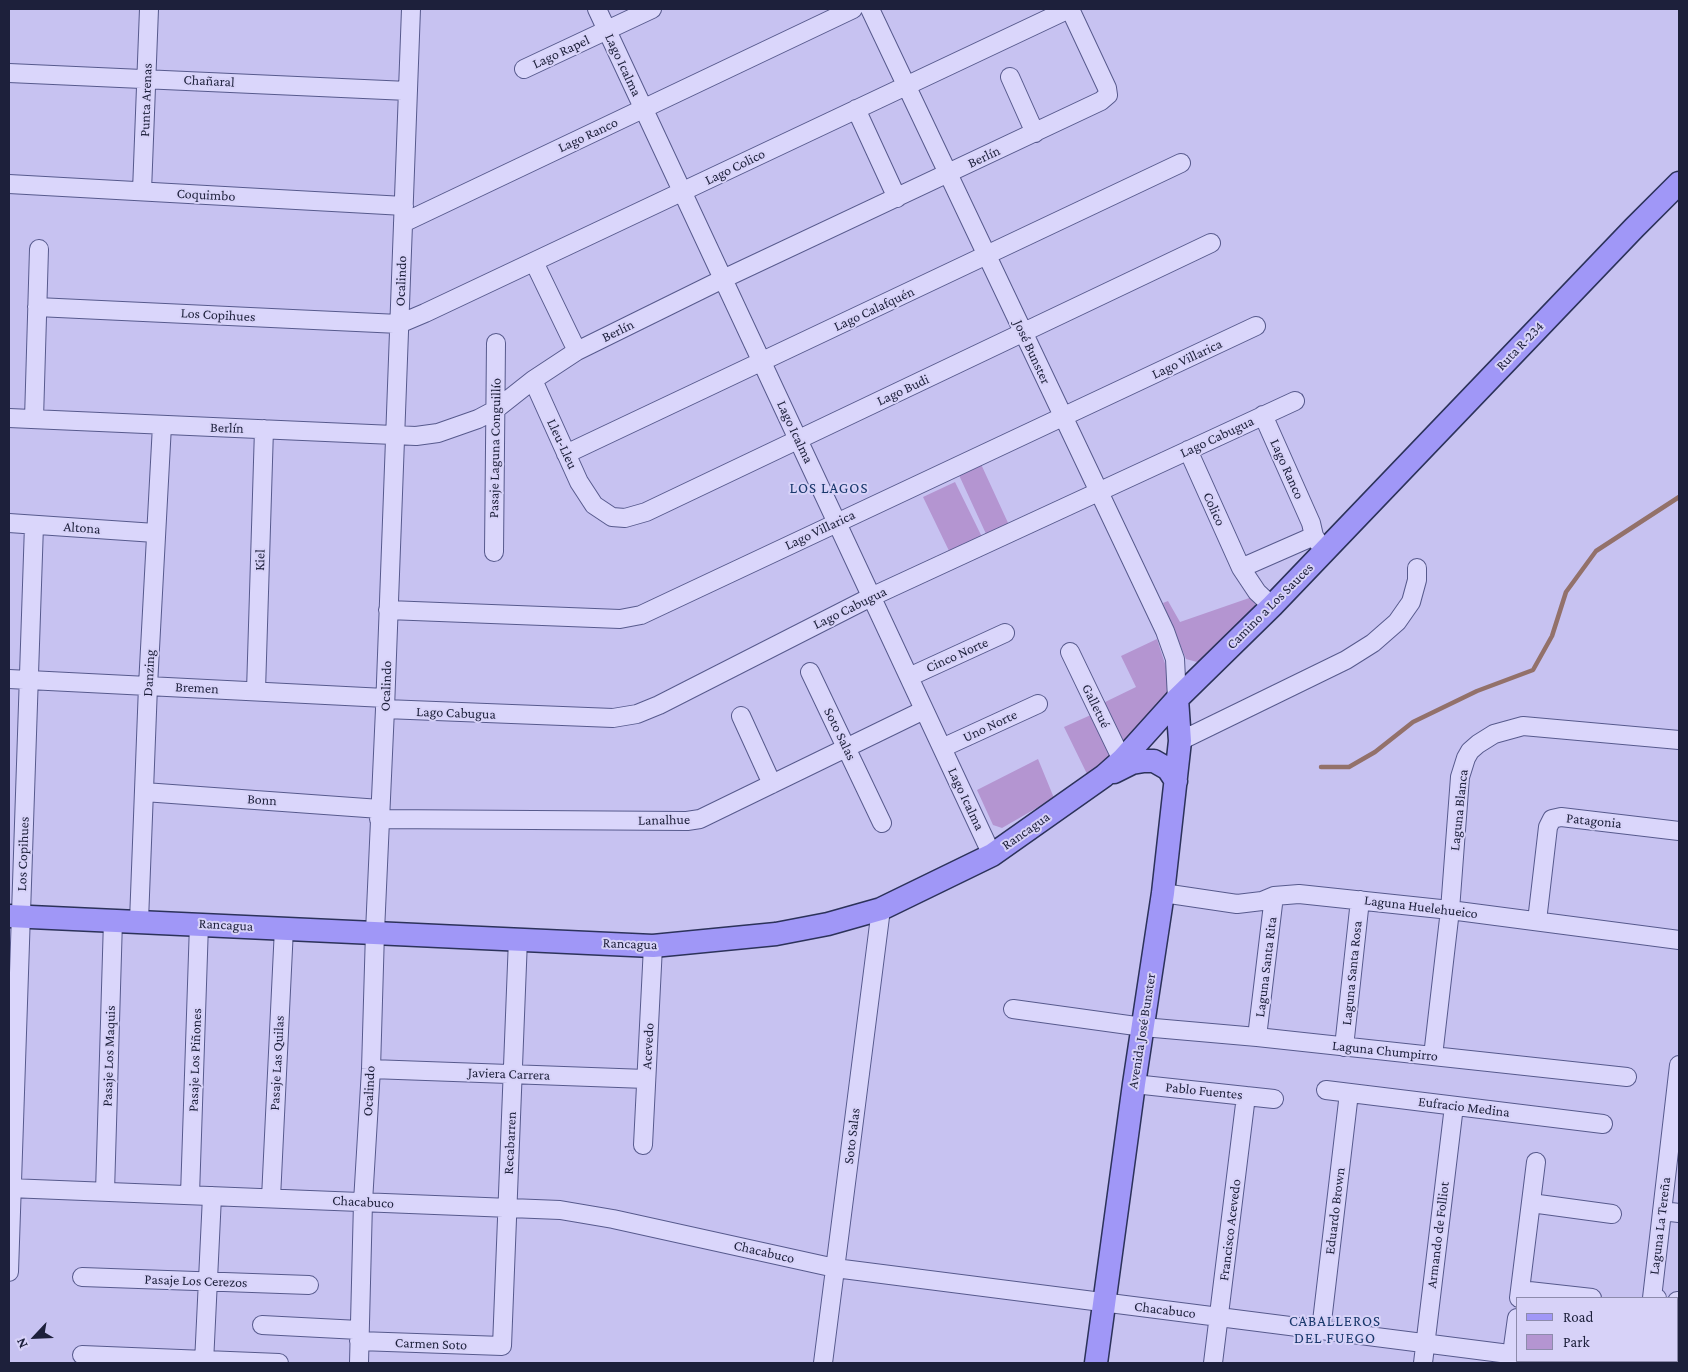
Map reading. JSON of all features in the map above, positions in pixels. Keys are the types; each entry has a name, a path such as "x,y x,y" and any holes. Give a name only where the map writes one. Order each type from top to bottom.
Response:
{"main road":[{"name":"Ruta R-234","path":"1362,511 1679,183"},
{"name":"Camino a Los Sauces","path":"1177,699 1272,606 1316,536 1362,511"},
{"name":"Avenida José Bunster","path":"1096,1363 1134,1084 1164,893 1180,741 1177,699"},
{"name":"Rancagua","path":"15,916 653,946 776,934 828,924 881,909 992,856 1104,776 1122,760 1177,699"},
{"path":"1104,776 1132,763 1154,761 1168,769 1176,781"}],"street":[{"name":"Punta Arenas","path":"142,191 149,9"},
{"name":"Ocalindo","path":"359,1363 363,1202 371,1069 412,9"},
{"name":"Lago Icalma","path":"597,9 992,856"},
{"name":"Lago Rapel","path":"524,69 652,9"},
{"name":"Lago Ranco","path":"404,214 644,109 853,9"},
{"name":"Lago Colico","path":"399,324 1070,9"},
{"name":"Berlín","path":"9,418 416,436 438,433 478,419 495,410 533,380 577,351 723,279 1101,101 1108,95 1107,88 1070,9"},
{"name":"José Bunster","path":"875,10 907,86 1171,645 1175,659 1177,699"},
{"name":"Chañaral","path":"9,73 408,91"},
{"path":"1010,77 1035,133"},
{"path":"856,109 897,198"},
{"name":"Lago Calafquén","path":"566,454 1181,162"},
{"name":"Coquimbo","path":"9,184 142,191 404,214"},
{"name":"Lago Budi","path":"594,505 612,517 625,518 646,512 1211,243"},
{"path":"34,419 39,249"},
{"path":"534,262 577,351"},
{"name":"Los Copihues","path":"37,307 399,324"},
{"name":"Lago Villarica","path":"388,610 620,619 636,617 1256,326"},
{"name":"Pasaje Laguna Conguillío","path":"494,552 496,343"},
{"name":"Lleu-Lleu","path":"533,380 579,482 594,505"},
{"name":"Lago Cabugua","path":"385,704 613,718 637,714 659,705 872,597 1295,401"},
{"name":"Lago Ranco","path":"1263,415 1316,536"},
{"name":"Danzing","path":"139,921 155,532 162,425"},
{"name":"Kiel","path":"256,691 264,429"},
{"name":"Colico","path":"1188,450 1241,568 1257,592 1272,606"},
{"name":"Altona","path":"9,523 155,532"},
{"name":"Los Copihues","path":"9,1272 15,916 29,680 34,525"},
{"path":"1241,568 1316,536"},
{"path":"1180,741 1346,660 1373,642 1397,622 1411,602 1416,586 1417,568"},
{"name":"Cinco Norte","path":"908,676 1005,633"},
{"name":"Galletué","path":"1070,652 1122,760"},
{"name":"Soto Salas","path":"810,672 882,823"},
{"name":"Bremen","path":"9,679 256,691 385,704"},
{"name":"Uno Norte","path":"942,748 1038,704"},
{"name":"Lanalhue","path":"380,814 687,821 700,819 924,710"},
{"path":"741,716 772,784"},
{"name":"Laguna Blanca","path":"1433,1056 1450,910 1460,777 1466,758 1478,744 1504,730 1533,726 1679,740"},
{"name":"Bonn","path":"144,792 380,814"},
{"name":"Patagonia","path":"1537,922 1548,827 1552,819 1561,817 1679,830"},
{"name":"Laguna Huelehueico","path":"1164,893 1237,904 1262,901 1274,896 1299,894 1450,910 1679,940"},
{"name":"Laguna Santa Rita","path":"1257,1037 1274,896"},
{"name":"Laguna Santa Rosa","path":"1344,1047 1360,900"},
{"name":"Soto Salas","path":"823,1363 881,909"},
{"name":"Pasaje Los Maquis","path":"105,1192 113,920"},
{"name":"Pasaje Los Piñones","path":"190,1195 200,924"},
{"name":"Pasaje Las Quilas","path":"271,1198 284,928"},
{"name":"Recabarren","path":"502,1346 518,939"},
{"name":"Acevedo","path":"643,1145 653,946"},
{"name":"Laguna Chumpirro","path":"1013,1009 1143,1027 1257,1037 1627,1077"},
{"name":"Laguna La Tereña","path":"1652,1297 1671,1212 1679,1065"},
{"name":"Javiera Carrera","path":"371,1069 646,1079"},
{"name":"Pablo Fuentes","path":"1134,1084 1274,1099"},
{"name":"Eufracio Medina","path":"1326,1090 1603,1124"},
{"name":"Eduardo Brown","path":"1321,1330 1349,1093"},
{"name":"Francisco Acevedo","path":"1213,1363 1246,1096"},
{"name":"Armando de Folliot","path":"1423,1363 1454,1106"},
{"path":"1536,1162 1520,1294 1574,1297"},
{"name":"Chacabuco","path":"10,1188 363,1202 507,1210 560,1210 613,1219 835,1268 1514,1354"},
{"path":"204,1362 212,1196"},
{"path":"1531,1203 1612,1214"},
{"name":"Pasaje Los Cerezos","path":"82,1277 309,1285"},
{"name":"Carmen Soto","path":"262,1325 359,1335 502,1346"},
{"path":"1514,1354 1516,1330"},
{"path":"82,1355 204,1362 278,1363"}],"green space":[{"path":"980,462 1009,525 987,536 958,473"},
{"path":"955,482 983,539 951,555 923,497"},
{"path":"1255,596 1255,613 1213,657 1197,662 1186,659 1163,603 1168,601 1180,622"},
{"path":"1157,639 1170,679 1166,704 1123,750 1101,704 1136,687 1121,656"},
{"path":"1093,714 1113,755 1088,776 1064,727"},
{"path":"1038,759 1054,798 1002,828 993,825 977,790"}],"waterway":[{"path":"1321,767 1349,767 1375,752 1413,722 1477,691 1533,670 1552,636 1566,592 1596,551 1679,497"}],"district":[{"name":"LOS LAGOS","path":"829,488"},
{"name":"CABALLEROS DEL FUEGO","path":"1335,1330"}]}
